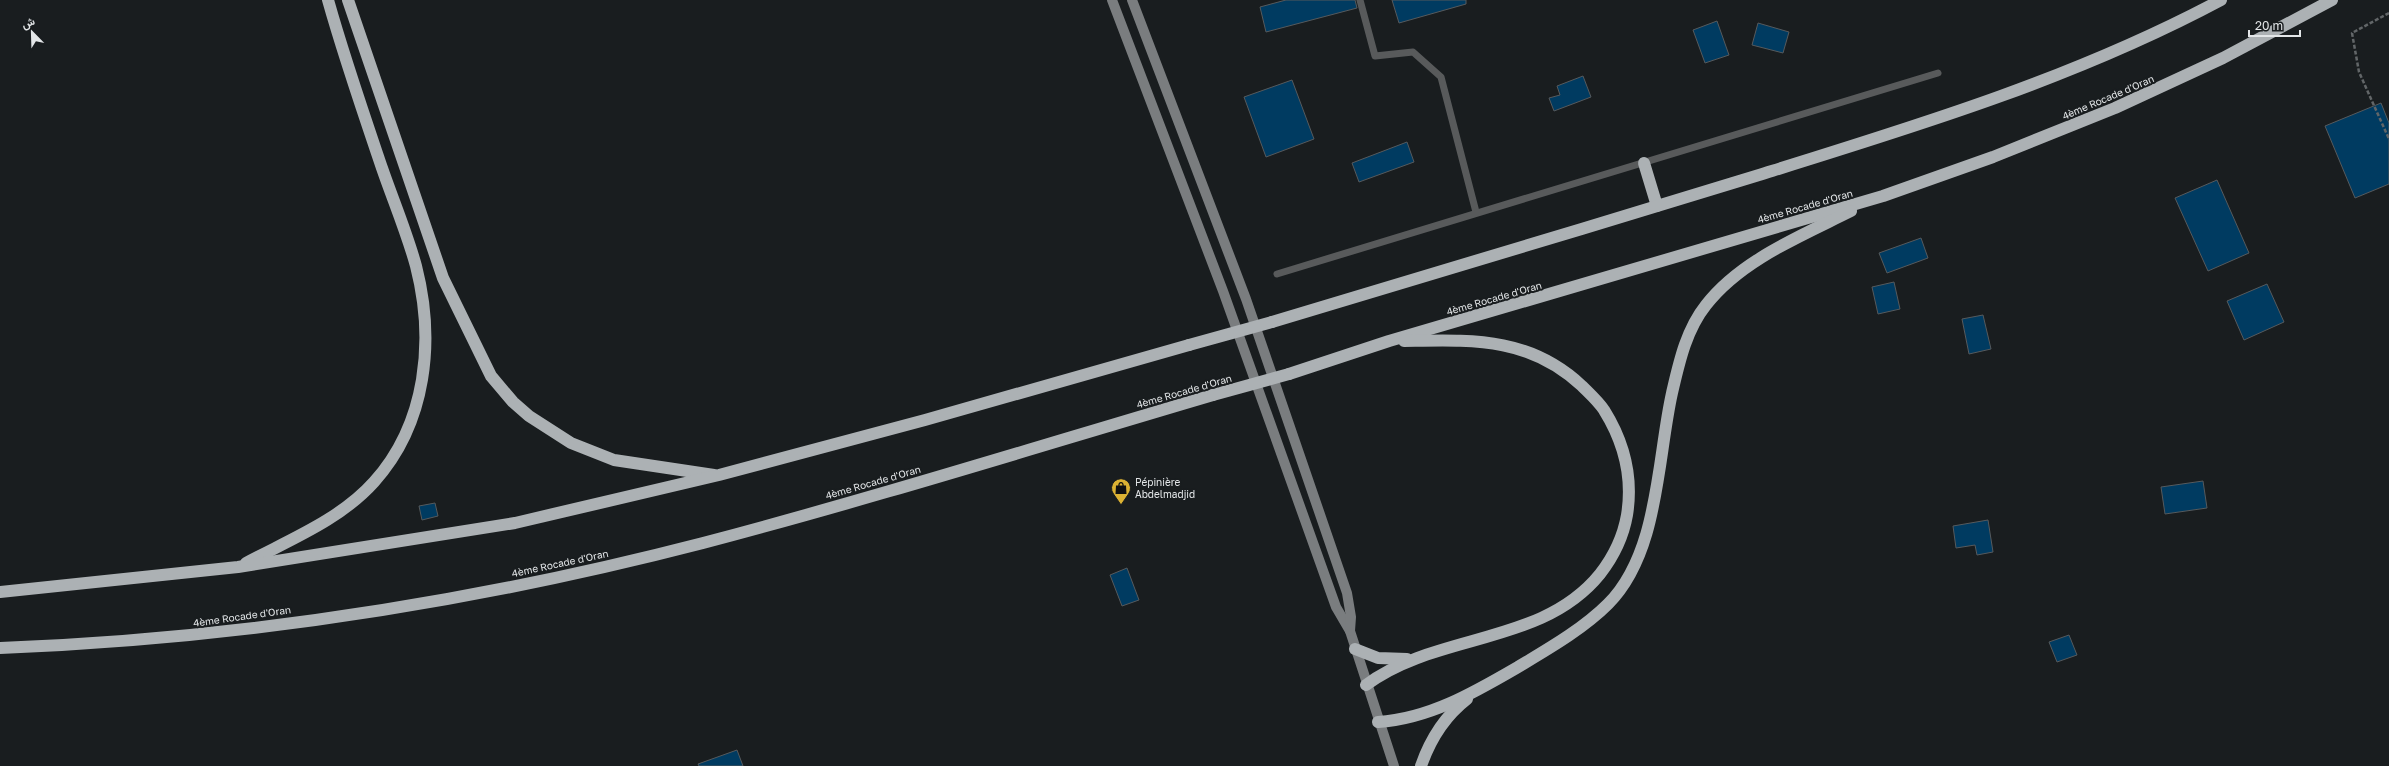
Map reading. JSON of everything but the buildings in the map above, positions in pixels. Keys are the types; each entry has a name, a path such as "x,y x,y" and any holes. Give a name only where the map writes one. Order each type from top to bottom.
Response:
{"highway":[{"path":"238,567 346,508 374,482 398,449 408,430 421,389 426,345 425,314 416,265 328,0"},
{"path":"348,0 442,278 470,337 491,376 513,402 529,416 571,443 614,460 720,475"},
{"path":"0,592 238,567 516,523 720,475 925,420 1272,322 1656,206 1993,100 2105,54 2221,0"},
{"name":"4ème Rocade d'Oran","path":"0,648 217,633 370,612 597,568 702,543 1289,374 1389,341 1883,196 1993,157 2115,108 2223,58 2332,0"},
{"path":"1644,163 1656,206"},
{"path":"1421,766 1427,749 1440,726 1457,706 1478,690 1534,657 1592,618 1609,604 1630,577 1646,538 1680,360 1692,327 1706,305 1733,277 1768,254 1883,196"},
{"path":"1366,685 1388,670 1412,659 1539,620 1567,606 1587,590 1609,563 1624,534 1628,507 1627,466 1616,430 1599,402 1570,374 1530,352 1490,342 1389,341"},
{"path":"1355,649 1378,658 1412,659"},
{"path":"1378,722 1409,718 1478,690"}],"main road":[{"path":"1112,0 1226,299 1336,607 1350,631 1378,722 1394,766"},
{"path":"1132,0 1246,299 1347,593 1351,617 1350,631"}],"lane":[{"path":"1360,0 1376,56 1413,52 1441,77 1476,212"},
{"path":"1277,274 1476,212 1644,163 1938,73"}],"path":[{"path":"2389,13 2352,33 2359,72 2389,140"}],"place":[{"name":"Pépinière Abdelmadjid","path":"1121,505"}]}
